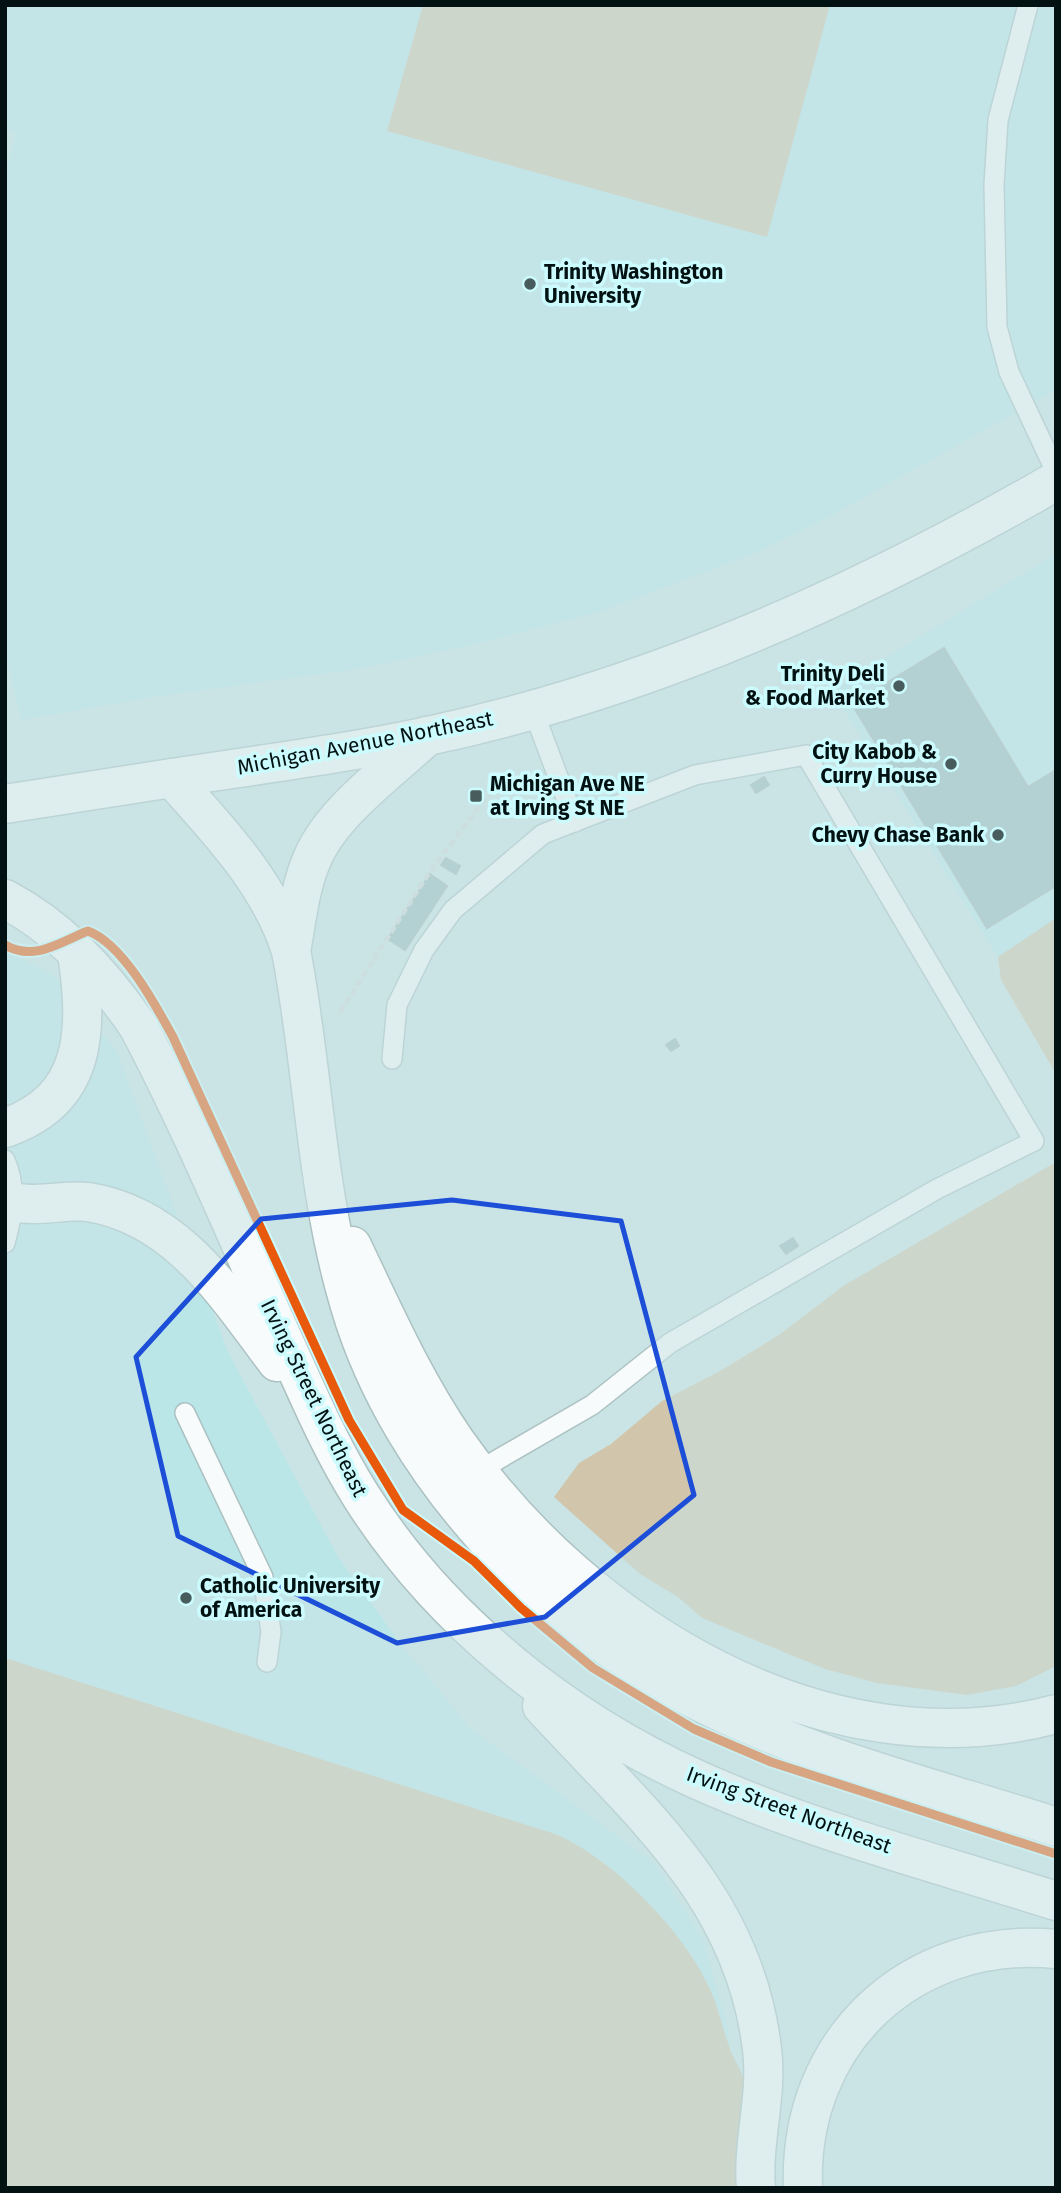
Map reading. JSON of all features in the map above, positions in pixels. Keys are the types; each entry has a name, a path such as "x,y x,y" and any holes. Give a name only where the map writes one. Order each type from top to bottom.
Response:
{"main road":[{"name":"Michigan Avenue Northeast","path":"5,804 427,736 533,710 678,663 821,605 935,549 1056,481"},
{"path":"291,951 305,878 319,845 346,812 427,736"},
{"path":"172,778 261,887 279,919 291,951 322,1184 351,1309 381,1388 399,1421 418,1454 461,1509 508,1559 568,1616 601,1642 666,1685 740,1721 822,1752 1056,1827"},
{"name":"Irving Street Northeast","path":"5,899 77,953 110,986 145,1038 320,1419 361,1496 408,1561 465,1622 565,1703 659,1762 782,1813 1056,1901"},
{"path":"5,1128 48,1106 59,1094 73,1068 84,1015 77,953"},
{"path":"322,1184 420,1385 478,1471 519,1520 591,1588 653,1632 749,1683 843,1717 907,1728 995,1727 1056,1714"},
{"path":"13,1202 45,1206 86,1202 141,1220 169,1237 190,1253 222,1289 320,1419"},
{"path":"465,1622 663,1838 705,1889 720,1915 753,1995 762,2052 764,2083 756,2188"},
{"path":"803,2188 806,2132 818,2092 846,2038 870,2011 912,1978 959,1956 1019,1947 1056,1949"}],"lane":[{"path":"1028,5 998,120 994,185 997,327 1009,372 1056,472"},
{"path":"533,710 575,822"},
{"path":"392,1059 397,1006 424,950 453,910 543,834 695,775 806,755 1034,1141 937,1189 670,1343 592,1405 478,1471"},
{"path":"5,1160 11,1175 13,1202 5,1242"},
{"path":"185,1413 263,1577 271,1632 267,1662"}],"path":[{"path":"340,1012 429,873 495,786"}],"highlighted area":[{"path":"452,1200 621,1221 694,1495 545,1617 397,1643 178,1536 136,1357 261,1219"}],"shaded area":[{"name":"Trinity Washington University","path":"5,5 1056,5 1056,390 827,518 753,554 602,611 475,644 364,668 159,696 21,720 5,650 5,179 16,133 5,128"},
{"path":"423,5 830,5 767,237 387,131"},
{"path":"1056,554 1056,1002 1039,1024 832,690"},
{"path":"1056,918 1056,1074 1001,980 998,957"},
{"name":"Catholic University of America","path":"5,950 53,975 116,1050 228,1352 338,1557 397,1639 469,1727 654,1863 703,1939 727,2025 730,2051 5,2188"},
{"path":"1056,1162 1056,1666 1016,1686 967,1695 877,1683 825,1669 702,1618 678,1597 640,1574 554,1497 579,1463 611,1444 662,1401 720,1371 779,1335 843,1286"},
{"path":"5,1658 551,1833 588,1852 609,1867 667,1923 697,1965 711,1993 730,2050 744,2081 745,2121 739,2188 5,2188"}],"building":[{"path":"944,648 1028,787 1056,770 1056,886 987,928 852,704"},
{"path":"764,777 769,785 756,793 751,785"},
{"path":"446,858 460,866 456,874 441,865"},
{"path":"430,874 447,886 405,950 388,939"},
{"path":"675,1039 679,1046 671,1051 666,1045"},
{"path":"793,1238 798,1246 786,1254 780,1246"}],"cycle path":[{"path":"5,945 16,950 37,951 88,931 114,949 137,977 173,1037 349,1420 403,1510 474,1561 521,1608 593,1668 694,1729 771,1762 1056,1854"}],"place":[{"name":"Trinity Washington University","path":"530,284"},
{"name":"Trinity Deli & Food Market","path":"899,686"},
{"name":"City Kabob & Curry House","path":"951,764"},
{"name":"Michigan Ave NE at Irving St NE","path":"476,796"},
{"name":"Chevy Chase Bank","path":"998,835"},
{"name":"Catholic University of America","path":"186,1598"}]}
